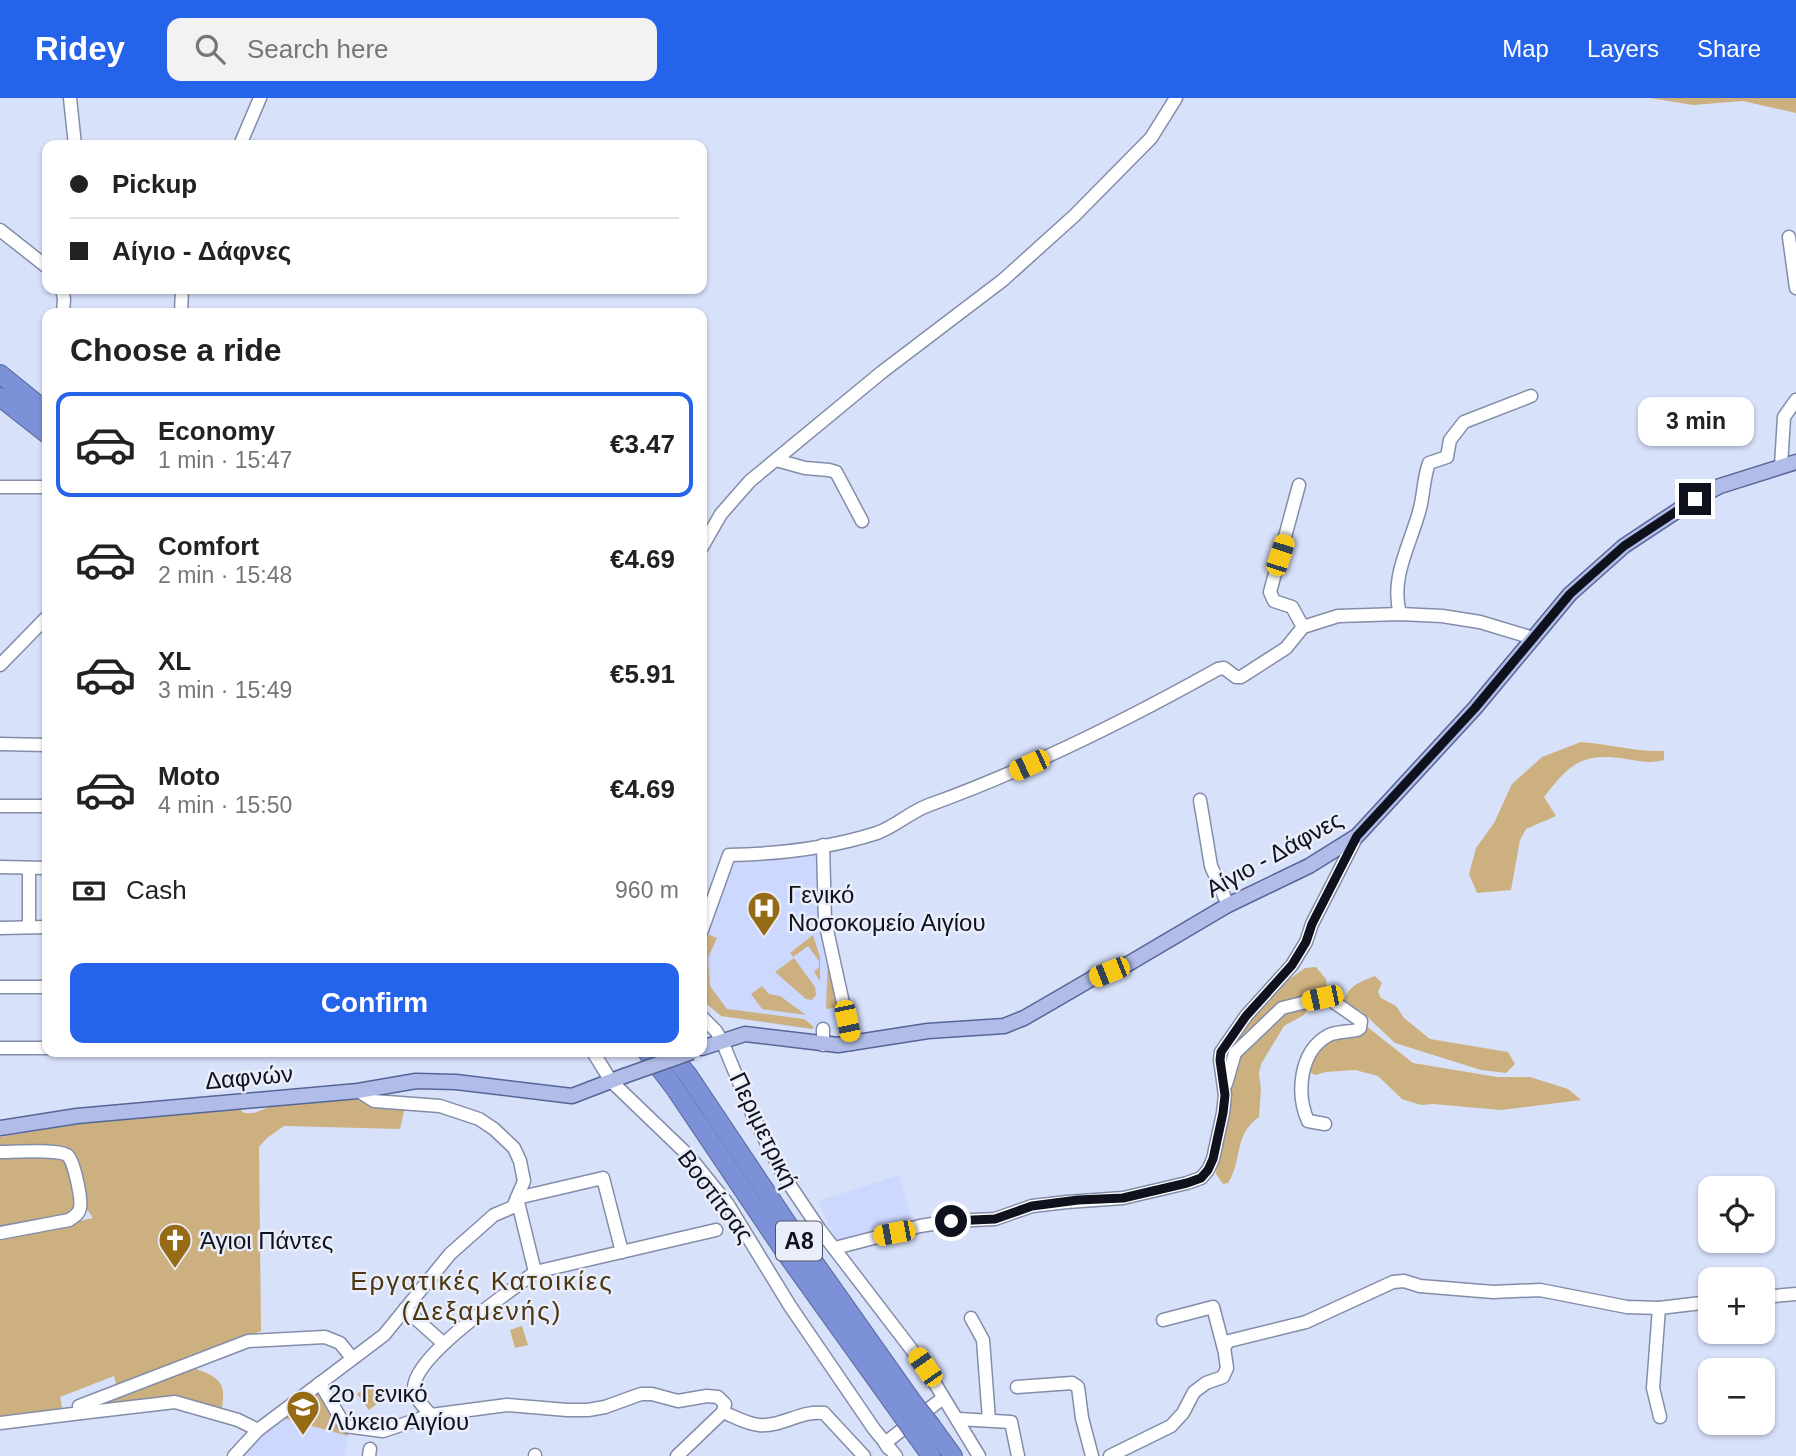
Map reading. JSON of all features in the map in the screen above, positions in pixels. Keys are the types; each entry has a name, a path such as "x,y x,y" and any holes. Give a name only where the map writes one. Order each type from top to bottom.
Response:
{"highway":[{"path":"2,386 42,409"},
{"path":"2,386 42,429"},
{"name":"Α8","path":"651,1057 785,1252 925,1432 953,1456"},
{"name":"Α8","path":"673,1057 688,1075 799,1241 907,1409"},
{"name":"Α8","path":"925,1432 931,1456"}],"main road":[{"name":"Αίγιο - Δάφνες","path":"707,1046 746,1034 822,1045 852,1044 928,1031 994,1027 1015,1022 1087,982 1128,964 1228,905 1310,866 1357,836 1475,708 1570,594 1606,559 1642,532 1720,486 1796,462"},
{"path":"618,1079 678,1057"},
{"name":"Δαφνών","path":"0,1128 90,1114 358,1091 431,1080 570,1096 618,1079"}],"street":[{"path":"70,98 74,140"},
{"path":"242,140 260,98"},
{"path":"707,538 721,514 750,481 882,372 1003,280 1074,216 1151,138 1176,98"},
{"path":"0,230 42,263"},
{"path":"1789,237 1796,288"},
{"path":"1400,614 1397,603 1400,569 1420,508 1429,463 1447,457 1450,440 1464,422 1531,396"},
{"path":"1781,466 1784,417 1796,400"},
{"path":"776,460 805,468 836,472 862,521"},
{"path":"1300,485 1270,593 1274,601 1292,607 1303,627"},
{"path":"0,487 42,487"},
{"path":"707,916 729,855 771,854 823,845 886,829 921,808 987,784 1074,744 1218,669 1224,668 1236,677 1241,677 1286,648 1303,627 1338,616 1443,616 1480,622 1533,638"},
{"path":"0,665 42,622"},
{"path":"0,744 42,745"},
{"path":"1200,800 1211,866 1228,905"},
{"path":"0,806 42,806"},
{"path":"1225,1088 1221,1052 1246,1016 1292,965 1306,942 1312,924 1357,836"},
{"path":"823,845 825,921 852,1044"},
{"path":"0,867 42,868"},
{"path":"29,868 29,928"},
{"path":"0,928 42,927"},
{"path":"0,987 42,987"},
{"path":"835,1248 920,1226 995,1219 1032,1206 1123,1198 1201,1178 1213,1159 1223,1113 1225,1088 1235,1053 1282,1008 1322,998 1331,1000 1361,1021 1357,1030 1332,1034 1324,1039 1304,1066 1302,1107 1308,1121 1325,1124"},
{"name":"Περιμετρική","path":"707,1022 722,1041 753,1116 783,1175 899,1331 958,1419 979,1456"},
{"path":"822,1045 823,1029"},
{"path":"0,1048 42,1048"},
{"name":"Βοστίτσας","path":"598,1057 689,1156 727,1203 790,1306 894,1456"},
{"path":"234,1456 258,1430 384,1335 450,1254 494,1215 513,1208 524,1181 519,1156 510,1144 487,1124 440,1106 374,1101 358,1091"},
{"path":"0,1152 38,1151 67,1155 72,1161 80,1205 76,1216 69,1220 0,1233"},
{"path":"517,1198 603,1178 622,1252"},
{"path":"517,1198 535,1272"},
{"path":"431,1415 417,1397 415,1384 421,1368 443,1343 535,1272 716,1230"},
{"path":"1224,1349 1230,1340 1306,1322 1350,1300 1398,1281 1420,1286 1493,1292 1540,1290 1627,1307 1659,1308 1698,1303"},
{"path":"1775,1296 1796,1294"},
{"path":"1110,1456 1162,1431 1176,1421 1194,1392 1225,1374 1227,1367 1224,1349 1213,1307 1163,1320"},
{"path":"1659,1308 1653,1388 1660,1417"},
{"path":"405,1309 443,1343"},
{"path":"971,1318 984,1340 989,1420"},
{"path":"80,1413 79,1406 248,1341 326,1337 340,1343 352,1358"},
{"path":"320,1383 345,1426 383,1431 431,1415 507,1405 567,1410 647,1393 678,1401 718,1397 724,1404 723,1412 677,1456"},
{"path":"1017,1387 1072,1383 1078,1387 1082,1418 1093,1456"},
{"path":"885,1443 943,1398"},
{"path":"0,1423 176,1402 238,1420 258,1430"},
{"path":"723,1412 761,1425 775,1424 810,1413 824,1413 864,1456"},
{"path":"958,1419 1011,1422 1018,1456"}],"shaded area":[{"path":"1650,98 1796,98 1796,113 1743,101 1693,105"},
{"path":"1581,742 1664,751 1664,760 1650,762 1598,757 1578,763 1561,776 1544,797 1556,816 1526,829 1520,840 1511,890 1477,893 1469,874 1476,848 1494,823 1512,784 1542,757"},
{"name":"Γενικό Νοσοκομείο Αιγίου","path":"817,849 844,1030 798,1028 721,1016 707,1004 707,929 728,871 732,869 733,860"},
{"path":"707,934 717,938 708,958 710,986 727,1009 804,1019 813,1029 721,1016 707,1004"},
{"path":"813,935 820,957 820,981 814,972 819,967 819,961 808,946 793,957 790,953"},
{"path":"828,955 839,1007 826,1009"},
{"path":"794,958 815,987 816,995 812,1000 806,999 775,972"},
{"path":"1316,967 1326,979 1328,995 1312,1003 1304,1015 1284,1026 1261,1064 1259,1117 1245,1132 1233,1174 1228,1183 1223,1184 1216,1174 1225,1052 1273,991 1305,968"},
{"path":"1375,976 1382,983 1378,992 1381,998 1396,1006 1404,1018 1430,1039 1508,1052 1515,1064 1506,1073 1481,1070 1395,1043 1361,1011 1348,1007 1343,1002 1352,988"},
{"path":"762,986 769,994 780,996 806,1015 762,1009 751,994"},
{"path":"1365,1025 1413,1063 1497,1077 1530,1077 1568,1089 1581,1100 1501,1110 1421,1105 1402,1099 1378,1076 1355,1070 1315,1075 1308,1071 1318,1051 1329,1040"},
{"path":"346,1097 375,1105 405,1107 400,1129 284,1126 259,1147 261,1331 117,1388 114,1376 60,1397 63,1412 0,1421 0,1238 93,1218 84,1205 75,1214 0,1231 0,1137 90,1122 236,1106 244,1113 254,1113 285,1101"},
{"path":"899,1175 912,1219 836,1241 818,1201"},
{"path":"522,1326 528,1345 515,1348 510,1330"},
{"path":"196,1369 217,1379 221,1384 221,1412 174,1405 89,1405 176,1372"},
{"path":"371,1384 382,1400 369,1410 357,1394"},
{"path":"319,1391 349,1430 348,1436 283,1418"},
{"name":"2ο Γενικό Λύκειο Αιγίου","path":"283,1418 348,1436 344,1456 239,1456"}],"place":[{"name":"Γενικό Νοσοκομείο Αιγίου","path":"764,938"},
{"name":"Άγιοι Πάντες","path":"175,1270"},
{"name":"2ο Γενικό Λύκειο Αιγίου","path":"303,1437"}],"district":[{"name":"Εργατικές Κατοικίες (Δεξαμενής)","path":"482,1296"}],"route":[{"path":"951,1221 995,1219 1032,1206 1123,1198 1201,1178 1213,1159 1223,1113 1225,1095 1221,1052 1246,1016 1292,965 1306,942 1312,924 1357,836 1475,708 1570,594 1606,559 1642,532 1695,499"}]}
